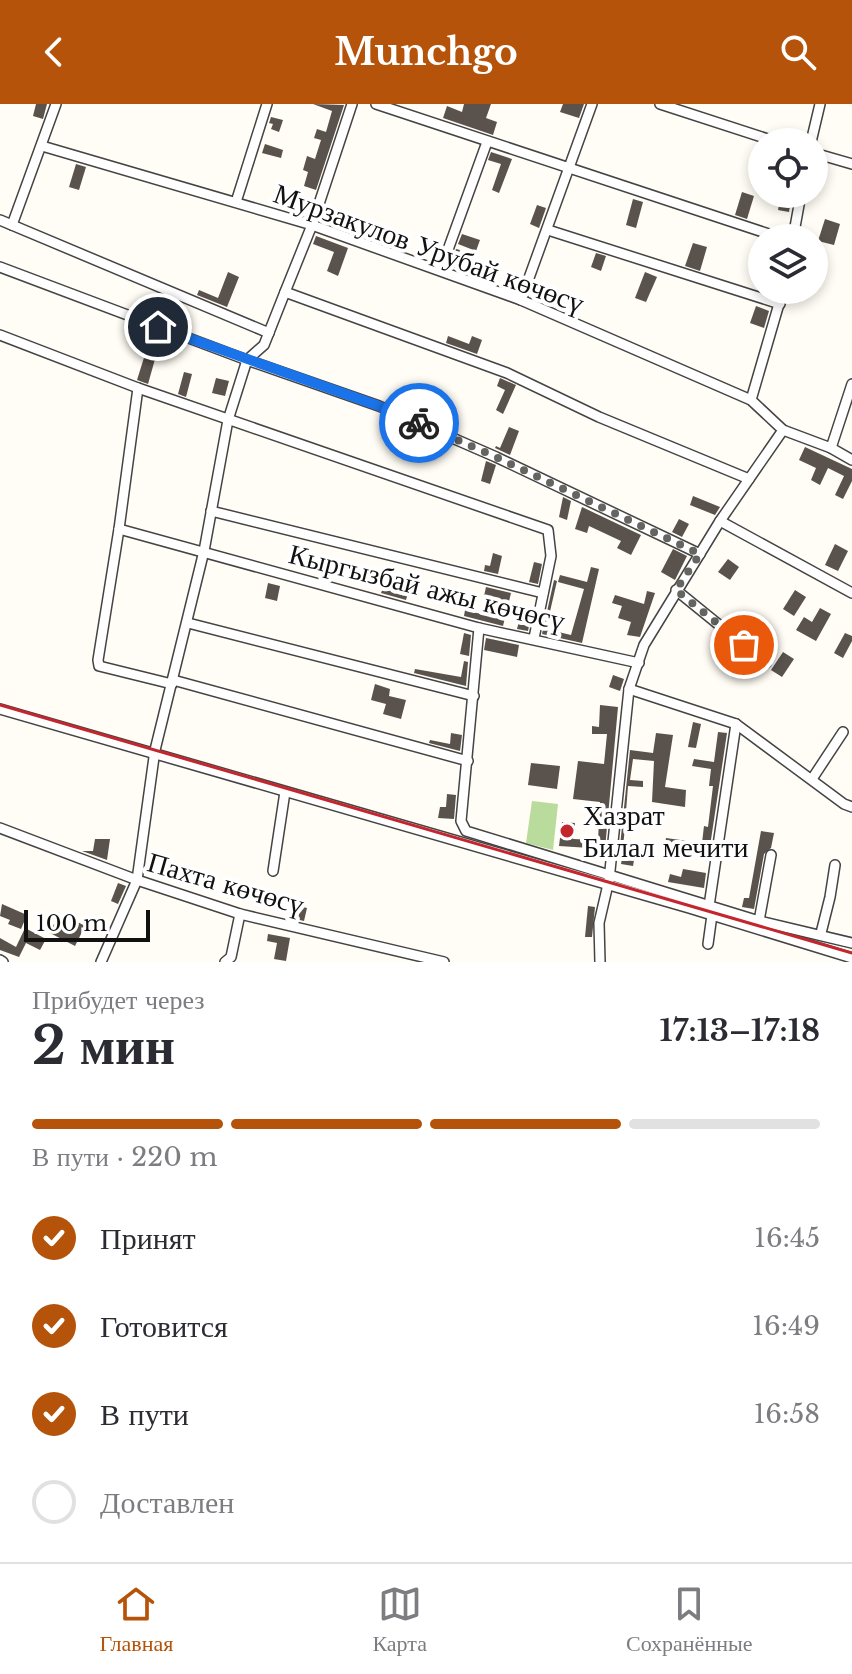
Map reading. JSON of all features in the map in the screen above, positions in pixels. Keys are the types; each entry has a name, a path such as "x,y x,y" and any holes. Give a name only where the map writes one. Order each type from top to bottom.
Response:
{"street":[{"path":"12,225 56,104"},
{"path":"236,202 267,104"},
{"path":"101,962 137,880 154,754 204,551 228,420 247,360 264,345 312,225 352,104"},
{"path":"376,104 748,227"},
{"path":"521,300 592,104"},
{"path":"660,104 748,133"},
{"path":"814,128 820,104"},
{"path":"441,269 487,142"},
{"name":"Мурзакулов Урубай көчөсү","path":"42,146 312,225 441,269 521,300 751,400 783,430"},
{"path":"828,157 852,164"},
{"path":"0,220 269,333"},
{"path":"548,230 748,294"},
{"path":"0,267 392,411 700,554"},
{"path":"285,292 507,373 599,417 749,479"},
{"path":"751,400 780,304"},
{"path":"0,335 138,388 548,530 551,556 534,638"},
{"path":"831,448 852,384"},
{"path":"138,388 99,666 172,682 468,761"},
{"path":"600,962 599,923 608,881 629,689 644,645 720,521 783,430 831,448 852,460"},
{"path":"211,511 543,593"},
{"path":"720,521 852,593"},
{"name":"Кыргызбай ажы көчөсү","path":"119,529 479,628 639,663"},
{"path":"676,590 766,663"},
{"path":"188,623 474,696"},
{"path":"479,628 461,821 466,831 608,881"},
{"path":"629,689 736,724 852,807"},
{"path":"0,709 710,910 852,958"},
{"path":"708,944 736,724"},
{"path":"812,779 843,732"},
{"path":"273,871 285,792"},
{"name":"Пахта көчөсү","path":"0,828 137,880 240,914 444,962"},
{"path":"759,921 771,855"},
{"path":"821,933 835,865"},
{"path":"710,910 821,933 852,943"},
{"path":"225,962 231,957 240,914"}],"green space":[{"path":"532,801 558,804 553,850 526,843"}],"building":[{"path":"36,104 47,104 43,119 33,116"},
{"path":"313,104 344,105 316,190 304,186 308,172 303,170 307,156 315,159 321,140 314,138 317,129 326,132 332,111"},
{"path":"464,104 491,104 486,118 497,122 493,135 443,118 447,106 462,112"},
{"path":"563,104 584,104 579,118 560,112"},
{"path":"271,117 283,120 279,132 271,129"},
{"path":"265,144 283,150 281,158 262,153"},
{"path":"491,152 512,159 499,193 492,190 501,164 488,160"},
{"path":"76,164 86,167 79,190 69,187"},
{"path":"742,192 748,194 750,208 747,219 735,215"},
{"path":"633,199 643,202 636,228 626,225"},
{"path":"537,205 546,208 539,228 530,224"},
{"path":"825,219 840,224 834,245 828,244 828,224 823,224"},
{"path":"462,234 480,240 476,251 458,244"},
{"path":"316,236 348,248 338,276 327,271 334,252 313,244"},
{"path":"693,243 707,247 700,271 685,266"},
{"path":"456,249 460,250 457,260 472,266 469,273 450,266"},
{"path":"596,253 606,256 601,271 591,267"},
{"path":"228,272 239,277 227,307 197,295 199,290 218,298"},
{"path":"645,272 657,277 646,302 635,298"},
{"path":"756,306 769,311 764,328 750,323"},
{"path":"151,335 161,338 148,384 137,380"},
{"path":"448,336 469,344 472,336 482,340 477,354 446,343"},
{"path":"184,372 192,374 186,397 178,394"},
{"path":"216,378 229,381 225,396 212,393"},
{"path":"500,378 516,385 503,414 496,410 505,390 497,386"},
{"path":"509,427 519,431 510,455 495,448 500,448"},
{"path":"805,447 852,469 852,481 843,499 835,495 844,476 828,468 820,485 811,480 816,468 799,460"},
{"path":"486,461 496,465 490,484 481,481"},
{"path":"693,496 720,507 715,515 690,505"},
{"path":"563,497 571,501 567,520 559,517"},
{"path":"582,507 641,535 631,555 617,548 621,541 589,526 587,533 575,529"},
{"path":"679,519 689,524 682,537 672,532"},
{"path":"835,544 848,551 838,571 825,565"},
{"path":"673,549 687,556 675,580 661,572"},
{"path":"493,553 502,556 498,574 484,571 485,565 490,566"},
{"path":"728,559 739,567 730,580 718,572"},
{"path":"534,562 542,564 538,584 529,582"},
{"path":"591,567 599,569 582,643 542,634 554,580 557,581 546,629 571,635 584,589 558,582 560,575 587,582"},
{"path":"400,579 411,582 406,600 381,593 383,588 397,592"},
{"path":"268,583 280,586 277,601 265,598"},
{"path":"486,587 511,593 503,626 464,616 465,610 493,617 498,599 484,596"},
{"path":"795,590 806,597 794,616 783,609"},
{"path":"647,591 655,593 640,637 627,635 631,622 618,618 622,606 612,603 615,595 644,604"},
{"path":"820,608 831,614 816,641 796,630 804,617 812,622"},
{"path":"522,609 532,612 528,631 517,629"},
{"path":"464,633 471,635 469,656 460,654"},
{"path":"845,633 852,636 852,641 843,658 834,653"},
{"path":"486,638 519,645 517,657 484,650"},
{"path":"783,652 794,659 782,677 771,670"},
{"path":"464,661 468,662 466,686 414,673 415,669 461,677"},
{"path":"613,675 624,679 620,691 609,687"},
{"path":"375,684 390,689 389,696 406,700 401,719 383,714 386,704 371,700"},
{"path":"600,705 618,707 605,849 559,846 562,822 575,823 573,839 598,840 600,802 573,799 578,761 604,764 607,734 592,734 592,726 599,727"},
{"path":"693,722 701,724 696,748 688,747"},
{"path":"718,732 727,733 709,853 665,846 666,838 702,843 704,826 708,827 713,786 709,786 711,769 692,766 694,759 714,762"},
{"path":"451,733 462,735 460,751 429,743 430,740 450,744"},
{"path":"656,733 673,735 665,787 686,790 685,807 652,802 654,761 633,759 630,780 643,781 643,787 628,786 626,812 642,813 641,820 626,819 623,846 620,846 630,750 653,753"},
{"name":"Хазрат Билал мечити","path":"531,763 560,766 557,789 528,785"},
{"path":"447,794 456,795 454,819 438,818 440,807 446,807"},
{"path":"761,831 774,833 771,848 764,854 754,909 742,907 744,898 749,898"},
{"path":"95,839 110,839 107,860 82,851 93,851"},
{"path":"624,847 636,849 633,866 621,864"},
{"path":"683,869 706,873 704,888 668,882 670,874 681,877"},
{"path":"118,883 126,886 118,904 111,901"},
{"path":"2,904 27,915 21,929 8,924 10,920 0,916"},
{"path":"296,905 307,908 304,921 287,917 294,916"},
{"path":"588,906 595,907 592,937 585,937"},
{"path":"74,920 85,926 75,946 50,933 54,924 68,932"},
{"path":"25,928 46,939 40,950 26,943 19,957 0,950 0,938 16,947"},
{"path":"268,934 290,938 286,961 274,959 277,943 267,941"}],"railway":[{"path":"0,705 852,953"}],"way so far":[{"path":"419,423 700,554 676,590 744,645"}],"place":[{"name":"Хазрат Билал мечити","path":"567,831"}],"route":[{"path":"158,327 419,423"}]}
